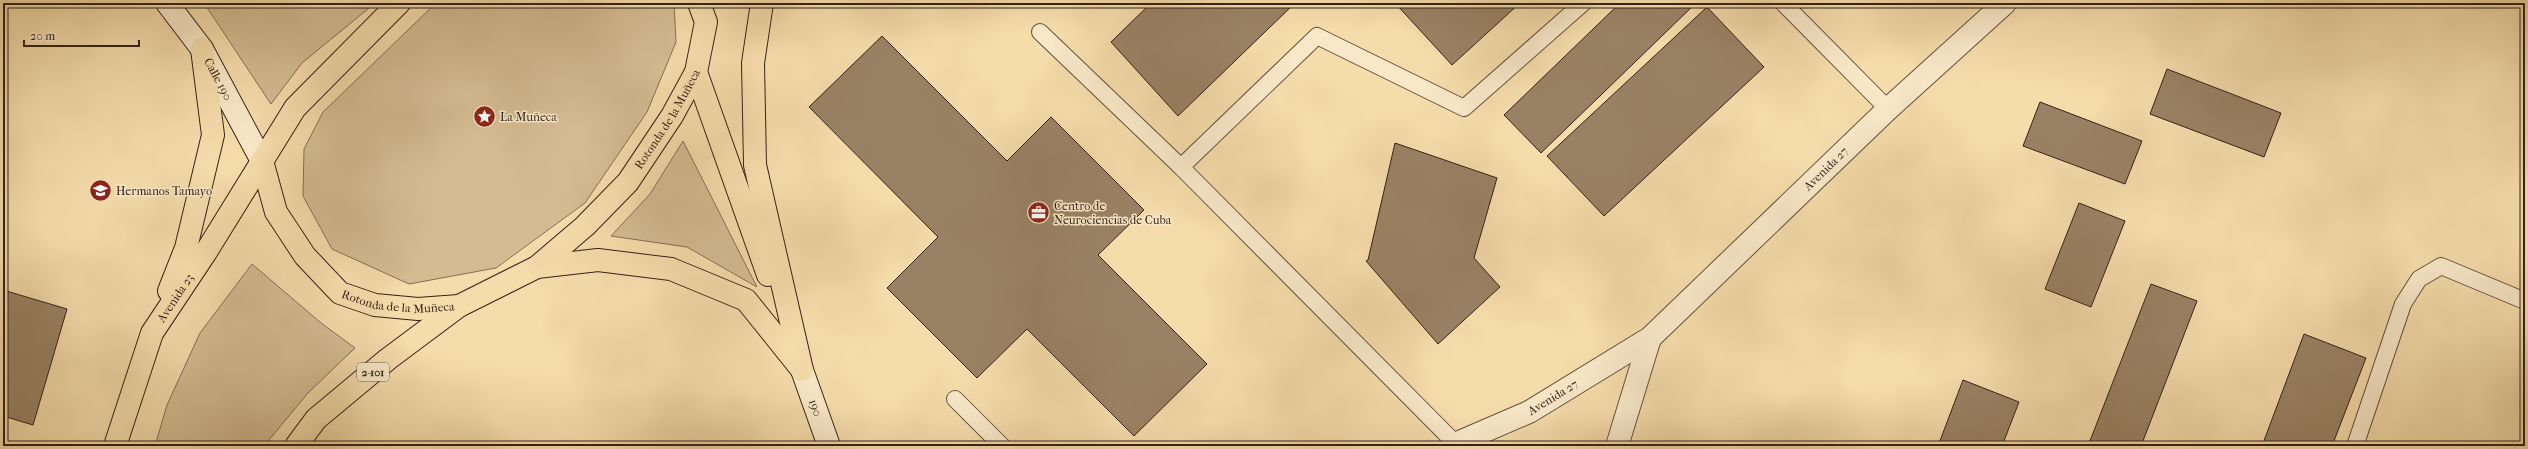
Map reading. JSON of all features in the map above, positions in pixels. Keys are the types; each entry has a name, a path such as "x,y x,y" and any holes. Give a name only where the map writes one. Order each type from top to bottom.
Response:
{"main road":[{"path":"262,161 296,108 399,3"},
{"name":"Rotonda de la Muñeca","path":"262,161 276,212 305,256 340,293 375,305 418,309 459,306 537,267 585,226 628,182 672,116 696,72 702,12 717,3"},
{"path":"762,3 753,63 755,165 802,370"},
{"path":"152,333 186,248 213,134 202,49"},
{"path":"696,72 802,370"},
{"name":"Avenida 23","path":"115,446 152,333 206,252 262,161"},
{"path":"537,267 598,260 671,269 746,300 802,370"},
{"name":"2-101","path":"296,446 316,419 388,359 459,306"}],"street":[{"name":"Calle 190","path":"167,3 202,49 262,161"},
{"name":"Avenida 27","path":"1453,445 1529,412 1650,338 1888,109 2005,3"},
{"name":"Avenida 27","path":"1617,446 1650,338"},
{"name":"190","path":"802,370 828,446"}],"lane":[{"path":"1181,167 1317,36 1464,108 1583,3"},
{"path":"1783,3 1888,109"},
{"path":"1040,32 1181,167 1453,445"},
{"path":"2355,446 2403,304 2419,279 2441,266 2525,301"},
{"path":"955,400 1002,446"}],"shaded area":[{"path":"204,3 323,3 328,6 369,8 302,63 271,104"},
{"path":"436,3 674,3 676,42 647,112 585,203 496,268 409,284 332,249 303,196 304,149 323,112"},
{"path":"683,141 757,287 687,247 611,236 650,194"},
{"path":"252,264 321,323 355,348 308,393 264,446 155,446 167,405 200,333"}],"building":[{"path":"1151,3 1295,3 1178,116 1111,42"},
{"path":"1395,3 1520,3 1452,65"},
{"path":"1620,3 1696,3 1541,153 1504,115"},
{"path":"1707,7 1764,67 1604,216 1547,156"},
{"name":"Centro de Neurociencias de Cuba","path":"882,36 1007,161 1051,117 1144,210 1098,255 1207,364 1134,436 1027,329 977,378 887,288 938,237 809,107"},
{"path":"2167,69 2281,113 2264,157 2150,114"},
{"path":"2040,102 2142,141 2125,184 2023,146"},
{"path":"1395,143 1497,178 1474,258 1500,287 1438,344 1366,261 1368,260"},
{"path":"2079,203 2125,221 2091,307 2045,289"},
{"path":"2151,284 2197,301 2141,446 2088,446"},
{"path":"3,290 67,309 33,425 3,416"},
{"path":"2304,334 2366,358 2332,446 2262,446"},
{"path":"1963,380 2019,402 2002,446 1938,446"}],"place":[{"name":"La Muñeca","path":"484,117"},
{"name":"Hermanos Tamayo","path":"101,191"},
{"name":"Centro de Neurociencias de Cuba","path":"1038,213"}]}
